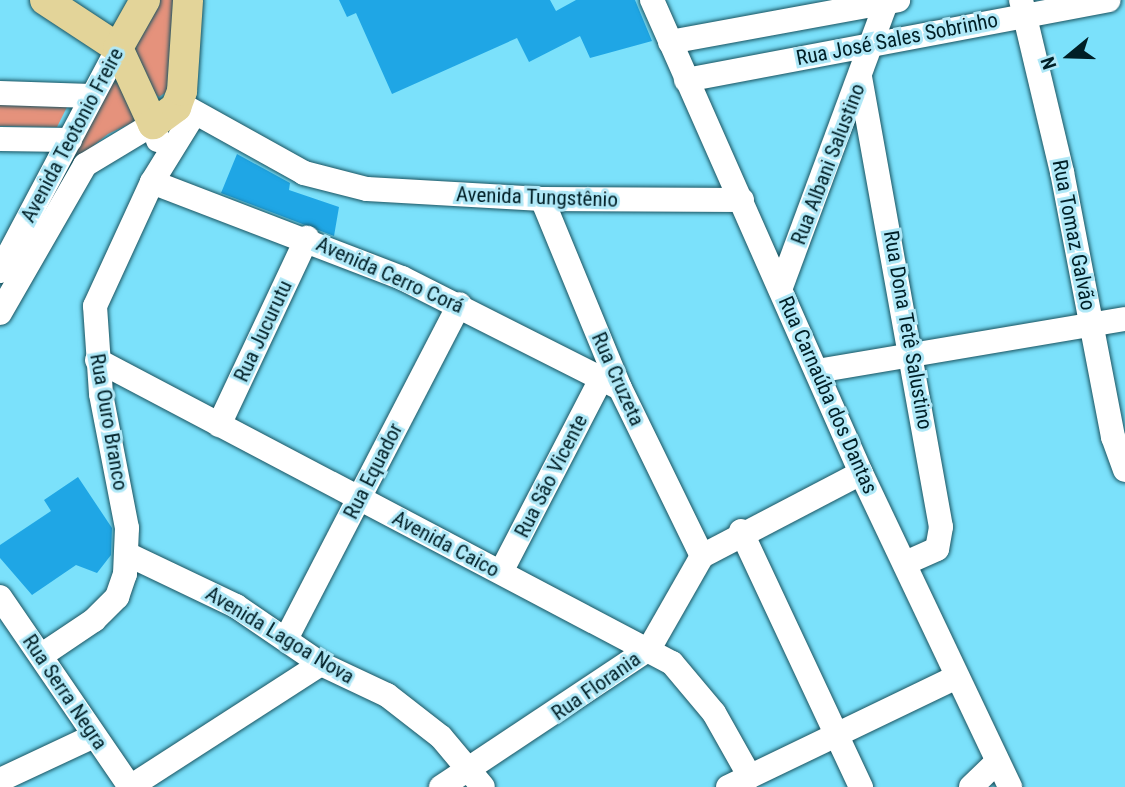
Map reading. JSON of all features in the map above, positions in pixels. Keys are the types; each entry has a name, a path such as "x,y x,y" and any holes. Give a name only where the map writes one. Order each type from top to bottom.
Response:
{"main road":[{"path":"46,0 118,48 153,124"},
{"name":"Avenida Teotonio Freire","path":"118,48 145,0"},
{"path":"186,109 188,0"},
{"name":"Avenida Teotonio Freire","path":"153,124 186,109"}],"street":[{"name":"Rua Carnaúba dos Dantas","path":"652,0 861,472 996,763 1010,787"},
{"name":"Rua José Sales Sobrinho","path":"687,80 1023,8 1109,0"},
{"name":"Rua José Sales Sobrinho","path":"670,42 891,1"},
{"name":"Rua Albani Salustino","path":"781,287 891,1"},
{"name":"Rua Tomaz Galvão","path":"1023,8 1125,470"},
{"name":"Avenida Teotonio Freire","path":"0,271 118,48"},
{"name":"Rua Dona Tetê Salustino","path":"860,77 941,527 937,550 905,562"},
{"path":"0,93 91,96"},
{"name":"Rua Ouro Branco","path":"41,655 117,597 127,554 121,483 97,360 99,296 186,109"},
{"name":"Avenida Tungstênio","path":"186,109 247,146 333,182 542,199 742,200"},
{"name":"Avenida Teotonio Freire","path":"4,298 85,165 153,124"},
{"path":"153,124 157,174"},
{"path":"0,139 70,141"},
{"name":"Avenida Cerro Corá","path":"157,174 460,304 610,383"},
{"name":"Rua Cruzeta","path":"542,199 610,383 702,556"},
{"name":"Rua Jucurutu","path":"219,425 307,238"},
{"name":"Rua Equador","path":"286,639 460,304"},
{"path":"817,371 1125,319"},
{"name":"Avenida Caico","path":"97,360 649,649 694,686 739,782"},
{"name":"Rua São Vicente","path":"501,572 610,383"},
{"name":"Rua Florania","path":"441,787 477,778 649,649 702,556 741,531 861,472"},
{"path":"741,531 861,787"},
{"name":"Avenida Lagoa Nova","path":"127,554 236,606 321,664 414,715 477,778"},
{"name":"Rua Serra Negra","path":"0,597 130,787"},
{"path":"130,787 321,664"},
{"path":"739,782 957,677"},
{"path":"0,780 94,736"},
{"path":"971,787 996,763"}],"shaded area":[{"path":"158,0 182,0 169,90 159,97 145,85 134,61 135,38"},
{"path":"118,66 144,117 108,134 70,164"},
{"path":"0,103 67,107 57,127 0,126"}],"building":[{"path":"339,0 550,0 556,11 576,0 635,0 652,41 590,58 580,36 529,62 517,38 392,94 356,13 347,17"},
{"path":"237,154 290,183 289,190 339,207 334,236 221,193"},
{"path":"78,477 112,528 111,555 97,573 76,565 32,595 0,558 0,545 51,511 44,500"}]}
